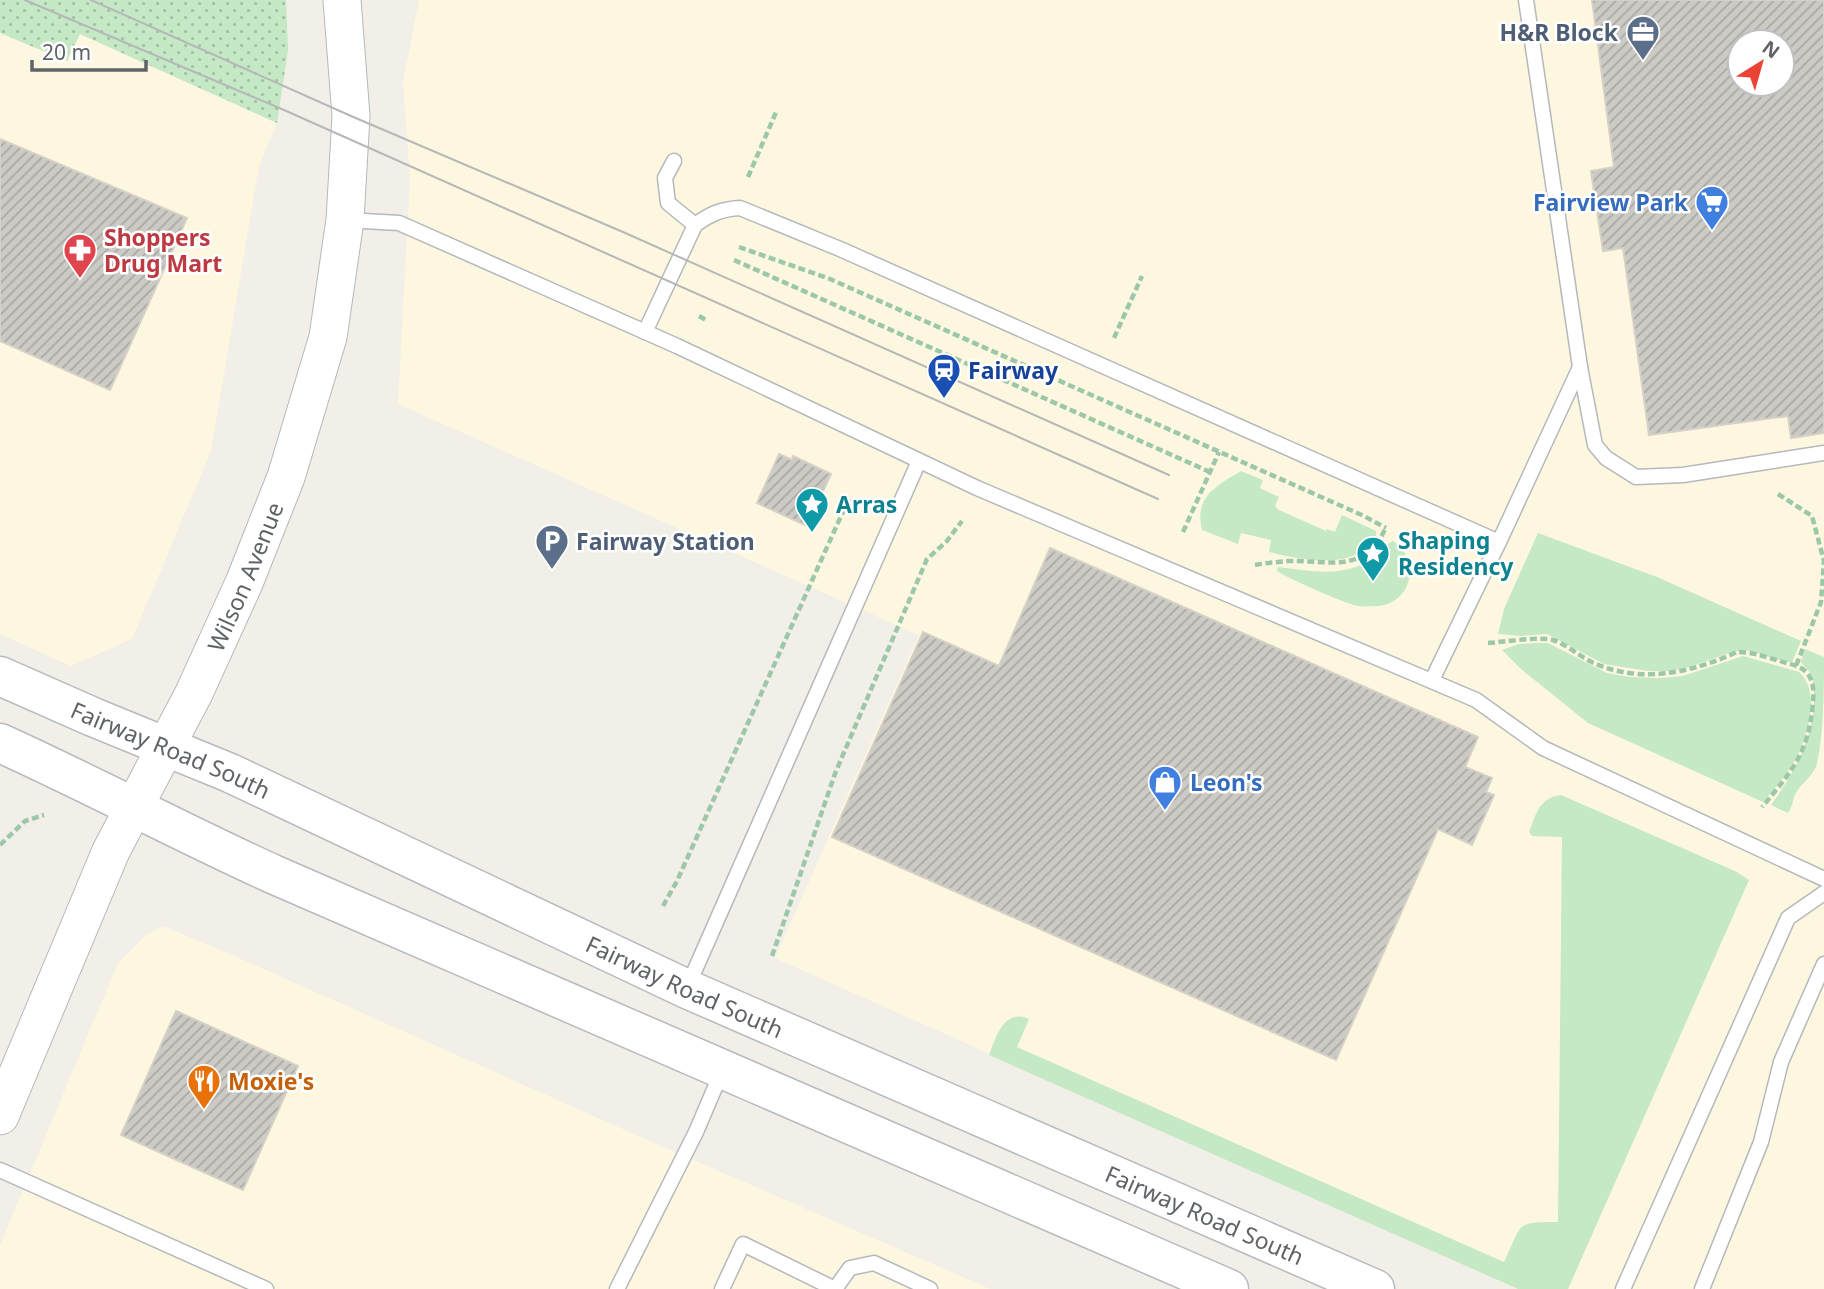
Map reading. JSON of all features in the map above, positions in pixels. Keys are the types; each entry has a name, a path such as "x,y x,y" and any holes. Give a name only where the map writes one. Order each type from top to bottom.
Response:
{"main road":[{"name":"Fairway Road South","path":"0,676 230,773 687,989 1376,1289"},
{"path":"0,743 275,875 1229,1289"}],"street":[{"name":"Wilson Avenue","path":"0,1116 104,867 132,807 194,693 244,583 286,477 328,337 345,220 351,116 342,0"}],"lane":[{"path":"1526,0 1580,367 1595,445 1606,458 1636,477 1683,475 1824,453"},
{"path":"674,161 665,178 668,204 695,225"},
{"path":"645,332 695,225 709,214 740,208 1499,542"},
{"path":"345,220 399,223 645,332 988,493 1432,680 1476,700 1543,748 1824,879"},
{"path":"1432,680 1580,367"},
{"path":"687,989 919,461"},
{"path":"1623,1289 1788,918 1824,894"},
{"path":"1702,1289 1761,1142 1781,1062 1824,964"},
{"path":"617,1289 696,1132 723,1070"},
{"path":"0,1170 266,1289"},
{"path":"722,1289 743,1244 835,1289 850,1268 874,1263 930,1289"}],"path":[{"path":"748,177 777,110"},
{"path":"739,247 830,279 1386,528"},
{"path":"734,260 1210,472"},
{"path":"1114,338 1142,276"},
{"path":"699,316 706,320"},
{"path":"1183,532 1219,452"},
{"path":"1778,494 1812,516 1824,561 1821,602 1796,666"},
{"path":"663,906 677,881 850,496"},
{"path":"1255,565 1287,561 1345,563 1361,558 1374,549 1391,517"},
{"path":"772,956 829,790 927,559 946,542 962,521"},
{"path":"1489,643 1539,638 1554,640 1605,668 1655,675 1686,671 1737,652 1746,652 1805,671 1811,679 1814,692 1809,736 1801,756 1762,807"},
{"path":"0,845 25,821 44,815"}],"shaded area":[{"path":"419,0 1824,0 1824,1289 1517,1289 775,958 919,635 398,404 410,179 403,82"},
{"path":"0,33 67,61 79,34 277,123 259,166 211,451 132,639 71,666 0,634"},
{"path":"163,926 990,1289 0,1289 0,1245 118,963 147,934"}],"green space":[{"path":"0,0 286,0 288,50 277,123 80,34 67,61 0,33"},
{"path":"1241,471 1263,480 1260,488 1279,497 1275,506 1279,510 1326,531 1335,532 1342,515 1376,531 1376,538 1355,555 1341,559 1312,560 1269,552 1271,540 1241,533 1238,544 1202,530 1200,519 1204,501 1223,482"},
{"path":"1538,533 1657,577 1801,641 1792,662 1746,650 1732,652 1690,667 1648,671 1604,664 1547,634 1498,634 1504,609"},
{"path":"1393,541 1402,549 1410,568 1406,588 1391,603 1379,606 1350,604 1277,571 1278,567 1324,572 1346,570 1367,562"},
{"path":"1548,643 1607,673 1630,677 1683,676 1743,656 1799,672 1809,689 1811,700 1803,743 1788,772 1763,802 1588,723 1521,669 1502,650 1519,644"},
{"path":"1805,649 1824,657 1821,742 1816,767 1798,789 1788,813 1771,805 1790,777 1811,727 1814,692 1811,675 1801,662"},
{"path":"1561,795 1737,872 1749,880 1568,1289 1518,1289 989,1055 998,1033 1007,1021 1013,1017 1029,1019 1017,1047 1504,1262 1522,1227 1534,1223 1558,1222 1562,837 1532,836 1529,832 1543,803"}],"building":[{"name":"Fairview Park","path":"1592,0 1824,0 1824,433 1791,438 1788,416 1649,435 1623,248 1603,251 1591,171 1614,167"},
{"name":"Shoppers Drug Mart","path":"0,139 187,218 110,390 0,341"},
{"path":"779,454 792,460 793,456 831,474 807,526 757,503"},
{"name":"Leon's","path":"1050,548 1478,737 1465,767 1492,778 1486,792 1494,795 1472,845 1438,829 1336,1060 832,837 923,632 999,666"},
{"path":"176,1011 298,1066 243,1190 121,1135"}],"tram line":[{"path":"25,0 284,110 1158,499"},
{"path":"91,0 351,116 623,232 1169,475"}],"place":[{"name":"H&R Block","path":"1643,62"},
{"name":"Fairview Park","path":"1712,232"},
{"name":"Shoppers Drug Mart","path":"80,280"},
{"name":"Fairway","path":"944,400"},
{"name":"Arras","path":"812,534"},
{"name":"Fairway Station","path":"552,571"},
{"name":"Shaping Residency","path":"1373,583"},
{"name":"Leon's","path":"1165,812"},
{"name":"Moxie's","path":"204,1111"}]}
